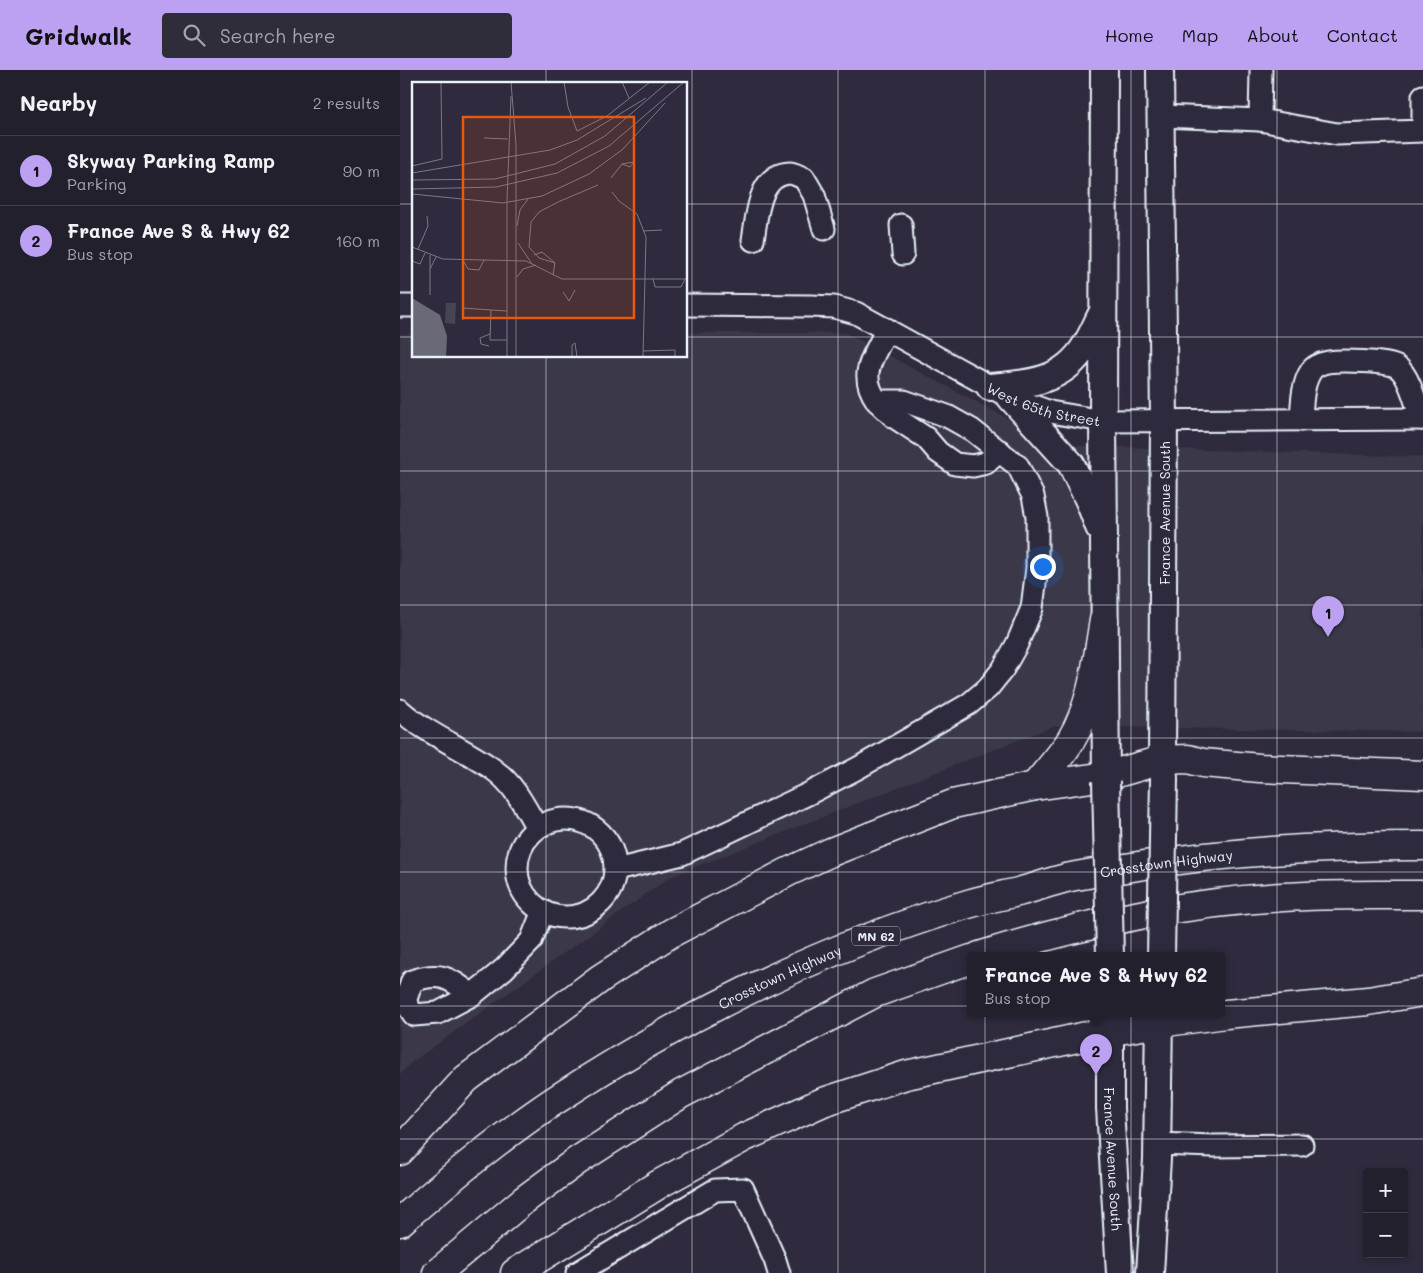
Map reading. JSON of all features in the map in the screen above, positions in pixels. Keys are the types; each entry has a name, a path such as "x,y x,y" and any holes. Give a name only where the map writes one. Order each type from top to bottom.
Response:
{"highway":[{"path":"1035,786 1071,741 1084,716 1092,690 1104,620"},
{"path":"400,1151 466,1079 602,978 671,933 788,872 840,848 953,804 1035,786 1106,779 1163,769 1188,760 1260,768 1423,775"},
{"name":"Crosstown Highway","path":"400,1222 475,1159 552,1102 600,1071 698,1014 738,994 778,975 866,939 970,903 1067,878 1130,867 1185,858 1268,850 1423,846"},
{"path":"993,952 1066,931 1196,906 1282,897 1423,895"},
{"path":"437,1273 524,1200 569,1166 682,1094 875,993 967,960"},
{"path":"1225,1014 1368,1001 1423,992"},
{"path":"515,1273 661,1183 745,1137 823,1102 906,1075 1110,1022 1176,1017"}],"main road":[{"path":"1104,70 1104,620 1110,952"},
{"name":"France Avenue South","path":"1160,70 1164,421 1163,769 1160,952"},
{"path":"1104,310 1085,347 1067,367 1043,380 1017,385 1001,392 1071,464 1089,501 1104,542"},
{"path":"1150,1273 1157,1144 1159,1018"},
{"name":"France Avenue South","path":"1110,1022 1110,1108 1120,1273"}],"street":[{"path":"1260,120 1261,70"},
{"path":"1161,116 1260,120 1337,134 1423,131 1423,96"},
{"path":"752,240 763,191 774,178 790,173 804,178 814,195 824,229"},
{"path":"900,225 903,254"},
{"name":"West 65th Street","path":"688,306 834,308 856,313 1001,392 1050,412 1103,421 1422,419"},
{"path":"887,329 867,371 870,392 877,401 894,417 926,438 938,452 955,464 973,466 986,463 1000,451"},
{"path":"1301,420 1304,390 1311,371 1317,366 1328,362 1378,363 1397,367 1408,382 1422,419"},
{"path":"616,870 682,854 858,768 968,704 988,688 1003,668 1017,644 1032,608 1037,568 1037,517 1033,496 1018,466 972,430 947,416 904,401 877,401"},
{"path":"400,710 422,727 495,770 518,795 537,828"},
{"path":"567,819 582,821 596,828 607,840 614,854 616,870 612,886 603,900 590,910 575,916 558,916 543,911 530,901 521,887 517,871 519,854 526,840 537,828 551,821 567,819"},
{"path":"472,995 504,969 531,941 543,911"},
{"path":"1157,1144 1214,1146 1302,1145"},
{"path":"578,1273 716,1190 744,1189 779,1273"}],"shaded area":[{"path":"688,333 846,333 1058,445 1423,457 1423,732 1054,726 670,877 411,1063 400,1074 400,334 412,334 412,358 688,358"}],"place":[{"name":"Skyway Parking Ramp","path":"1328,637"},
{"name":"France Ave S & Hwy 62","path":"1096,1075"}]}
